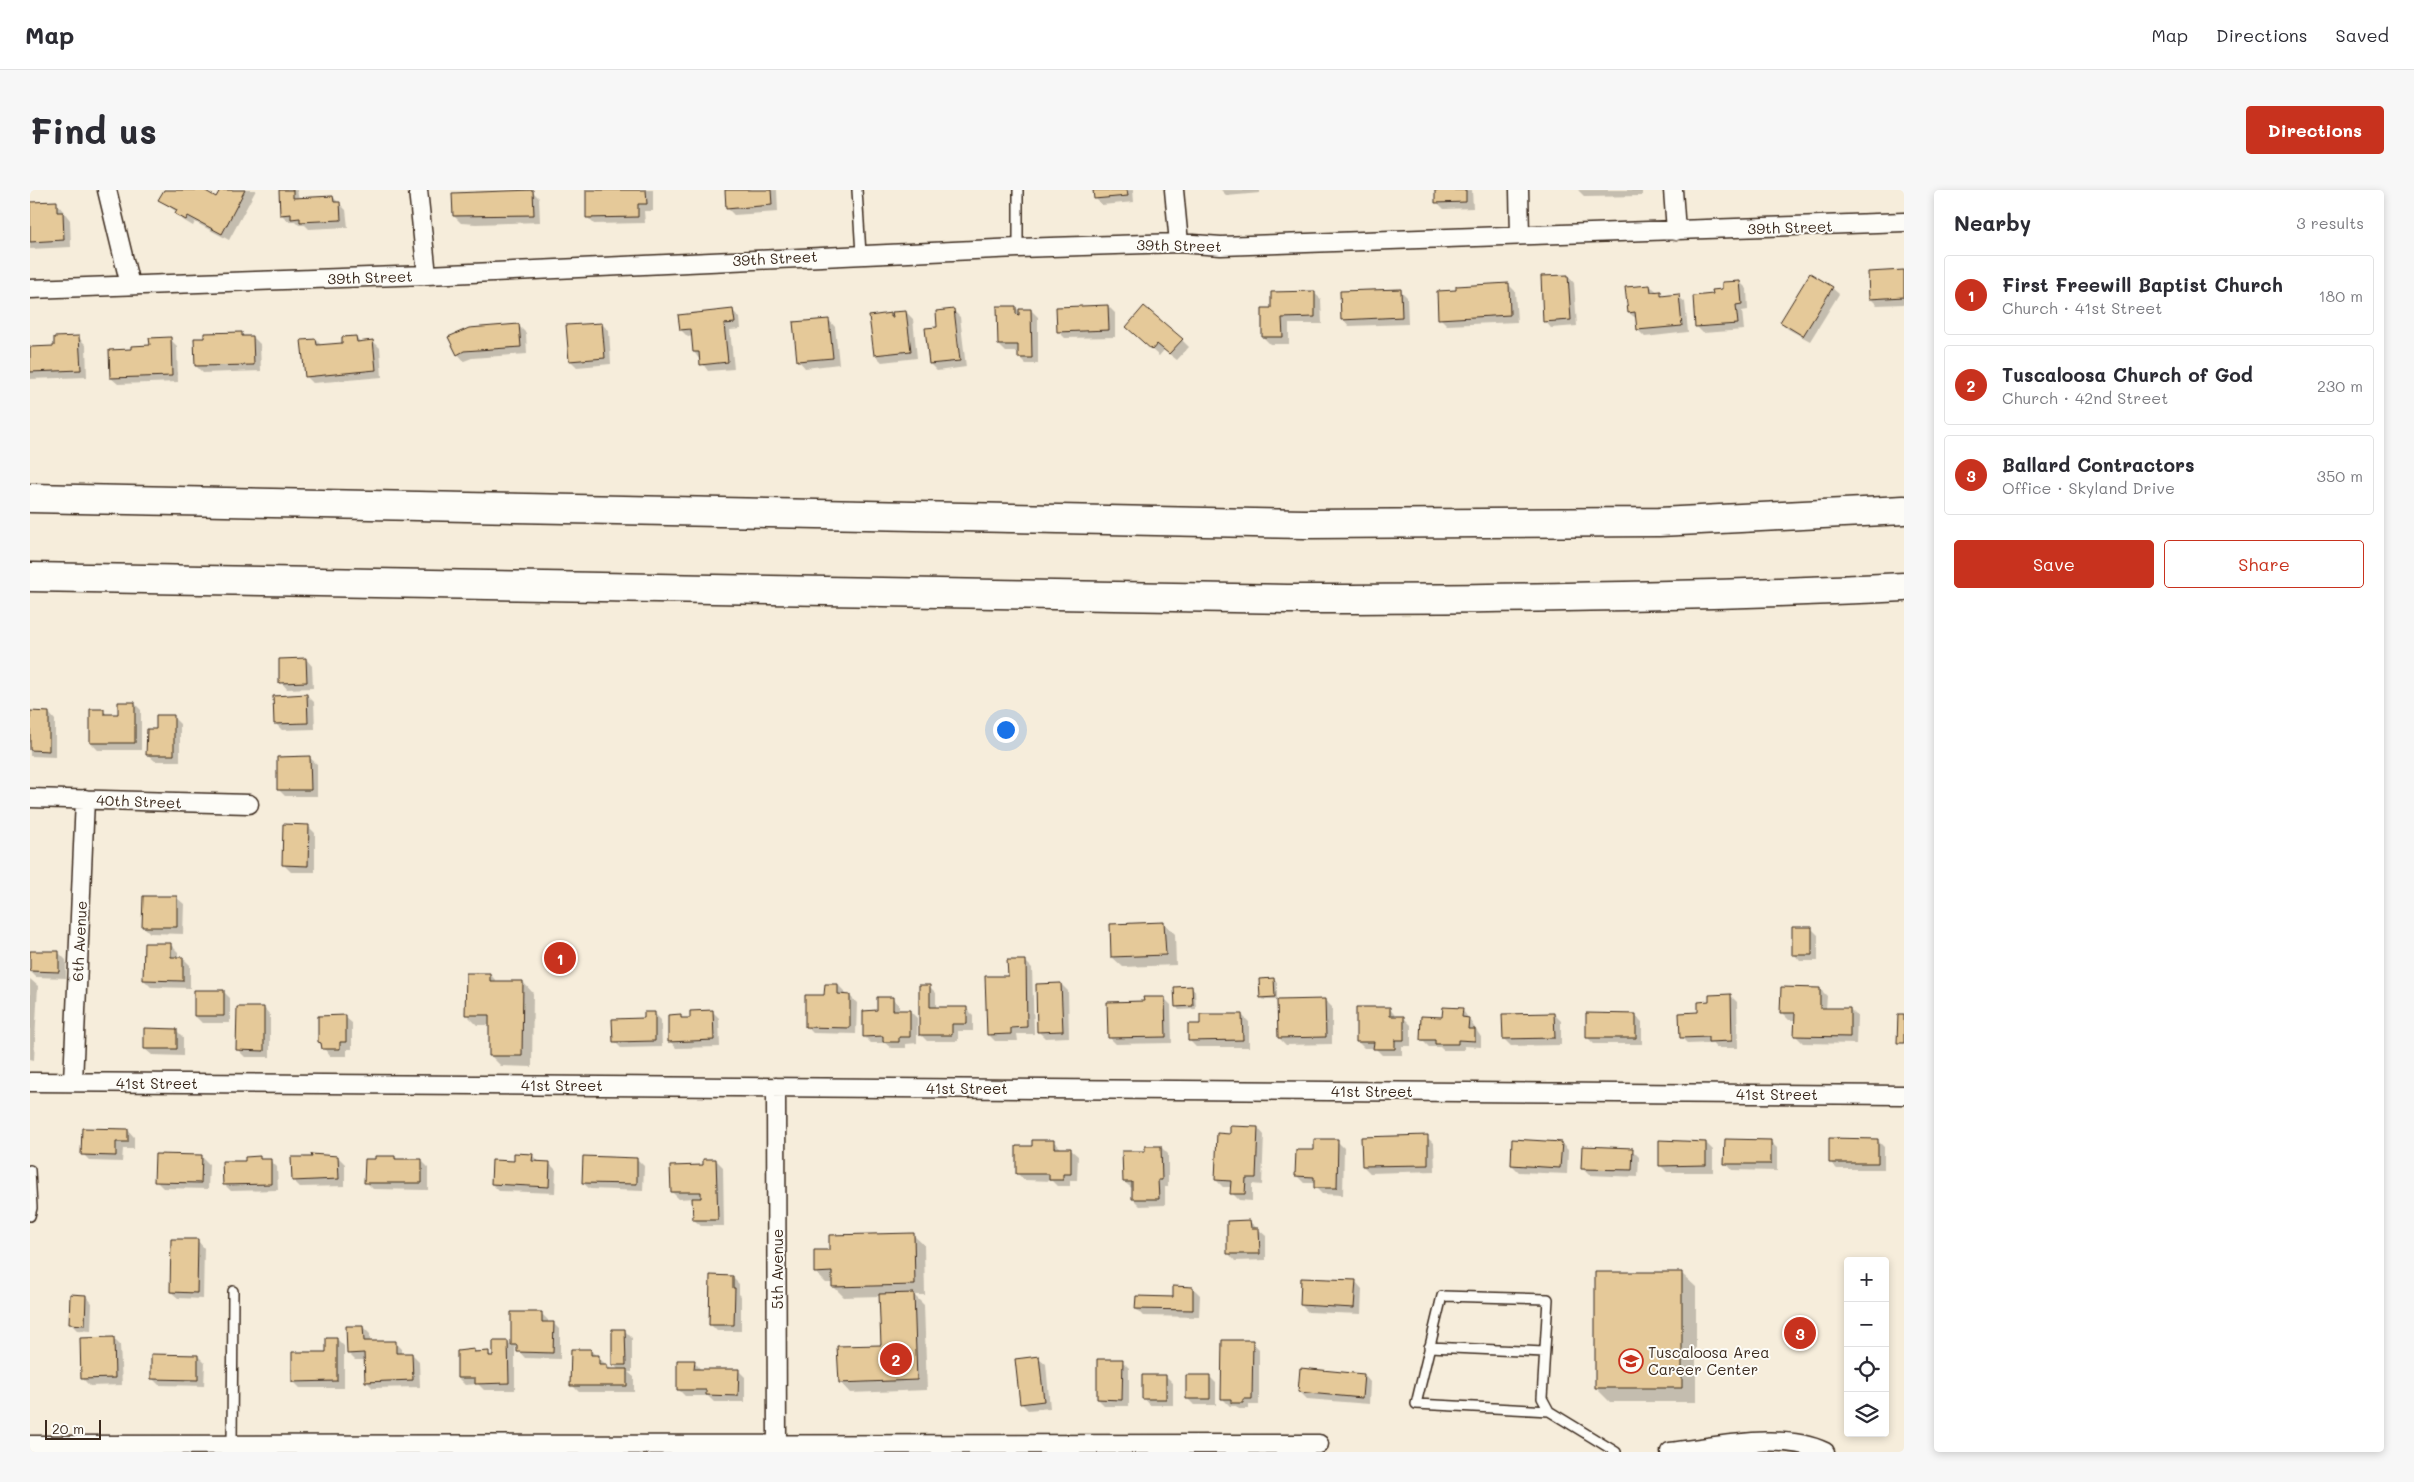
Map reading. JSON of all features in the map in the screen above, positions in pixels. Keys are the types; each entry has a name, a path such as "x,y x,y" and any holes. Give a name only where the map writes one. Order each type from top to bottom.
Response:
{"highway":[{"path":"30,498 1305,524 1660,522 1904,510"},
{"path":"30,577 1287,599 1512,599 1765,593 1904,587"}],"street":[{"path":"107,190 130,286"},
{"path":"418,190 427,275"},
{"path":"1174,190 1179,243"},
{"path":"1519,190 1520,235"},
{"path":"1673,190 1676,231"},
{"name":"39th Street","path":"30,289 427,275 1018,248 1179,243 1221,246 1904,222"},
{"name":"40th Street","path":"30,798 249,804"},
{"name":"6th Avenue","path":"73,1082 85,800"},
{"name":"41st Street","path":"30,1082 1904,1095"},
{"name":"5th Avenue","path":"776,1087 777,1448"},
{"path":"1670,1452 1735,1449 1781,1442 1816,1448 1826,1452"},
{"path":"30,1445 1106,1448 1319,1444"}],"lane":[{"path":"858,190 861,254"},
{"path":"1018,190 1018,248"},
{"path":"30,1170 32,1208 30,1216"},
{"path":"232,1445 233,1291"},
{"path":"1550,1411 1416,1404 1442,1296 1548,1299 1542,1398 1550,1411 1616,1452"},
{"path":"1429,1347 1544,1352"}],"building":[{"path":"164,190 204,190 216,197 220,190 245,190 222,234 188,216 186,220 175,214 177,210 158,200"},
{"path":"279,190 293,190 293,198 333,196 334,202 340,202 341,220 300,222 300,218 291,219 291,214 280,215"},
{"path":"533,190 534,215 453,216 452,193"},
{"path":"586,190 646,190 647,204 638,204 638,217 586,218"},
{"path":"725,190 771,190 772,205 726,209"},
{"path":"1093,190 1127,190 1128,196 1094,199"},
{"path":"1435,190 1466,190 1466,202 1435,203"},
{"path":"57,201 57,212 63,212 64,240 30,242 30,202"},
{"path":"1904,270 1904,297 1869,299 1868,272"},
{"path":"1810,273 1833,287 1803,336 1780,322"},
{"path":"1568,275 1571,320 1543,322 1541,276"},
{"path":"1740,281 1742,304 1736,305 1738,324 1695,327 1693,296 1713,294 1712,290 1722,289 1722,282"},
{"path":"1509,283 1510,315 1438,319 1437,291 1456,290 1456,286"},
{"path":"1650,285 1651,292 1661,291 1661,296 1679,294 1682,326 1637,330 1635,312 1628,313 1625,287"},
{"path":"1401,289 1402,317 1341,320 1340,291"},
{"path":"1315,291 1315,317 1282,318 1283,337 1262,337 1262,308 1271,308 1271,292"},
{"path":"1108,305 1109,330 1057,332 1056,307"},
{"path":"997,306 1016,306 1016,314 1019,315 1019,309 1031,309 1032,358 1018,358 1018,345 998,345"},
{"path":"1144,306 1183,339 1169,354 1157,344 1152,350 1126,327"},
{"path":"733,309 735,323 724,324 728,362 700,365 699,352 693,352 691,329 680,330 678,315"},
{"path":"954,309 960,361 929,364 925,328 937,327 936,311"},
{"path":"906,311 911,351 874,355 869,316 891,313 891,317 893,317 892,312"},
{"path":"829,319 833,358 797,361 793,322"},
{"path":"602,323 605,358 569,361 566,325"},
{"path":"519,324 521,347 464,351 457,355 448,337 469,328"},
{"path":"242,332 242,336 253,336 254,365 195,366 194,338 204,338 204,333"},
{"path":"79,336 81,370 30,372 30,347 54,346 54,337"},
{"path":"356,336 357,342 373,340 376,370 305,377 301,340 316,339 317,345 342,343 342,337"},
{"path":"171,337 172,376 110,378 109,350 131,349 131,346 150,345 149,338"},
{"path":"306,658 307,682 279,683 279,659"},
{"path":"307,694 308,723 274,724 273,696"},
{"path":"118,702 135,702 135,743 90,743 90,709 104,709 104,714 118,714"},
{"path":"30,711 49,712 49,751 30,750"},
{"path":"156,715 174,715 174,755 146,755 147,729 156,729"},
{"path":"310,756 311,790 277,790 277,757"},
{"path":"283,824 309,825 308,866 282,865"},
{"path":"143,896 177,896 177,927 142,927"},
{"path":"1164,922 1166,955 1111,957 1110,924"},
{"path":"1792,927 1812,927 1812,955 1792,955"},
{"path":"144,943 171,943 171,957 183,957 183,981 143,980"},
{"path":"30,951 59,951 59,972 30,971"},
{"path":"1007,960 1026,960 1027,1027 1011,1028 1011,1034 987,1035 985,976 1008,976"},
{"path":"466,973 490,973 490,981 523,981 522,1056 489,1056 489,1015 465,1015"},
{"path":"1274,978 1275,997 1260,998 1259,979"},
{"path":"1061,983 1063,1031 1037,1032 1036,984"},
{"path":"825,984 838,984 838,994 850,995 850,1028 805,1027 805,995 824,995"},
{"path":"919,985 930,985 930,1007 967,1007 967,1024 952,1024 952,1035 919,1035"},
{"path":"1192,986 1193,1006 1175,1007 1174,987"},
{"path":"1781,987 1820,988 1820,1008 1850,1008 1850,1037 1794,1036 1795,1013 1780,1013"},
{"path":"194,990 224,990 224,1016 194,1016"},
{"path":"1731,994 1732,1041 1708,1042 1708,1037 1680,1038 1679,1013 1698,1012 1698,1002 1709,1001 1709,995"},
{"path":"877,997 893,997 893,1010 910,1010 910,1037 899,1037 899,1042 883,1042 883,1036 863,1037 863,1011 877,1010"},
{"path":"1143,997 1165,997 1166,1037 1108,1038 1107,1002 1144,1001"},
{"path":"1325,999 1326,1037 1278,1038 1277,1000"},
{"path":"237,1007 264,1007 264,1051 236,1050"},
{"path":"1356,1007 1390,1007 1390,1016 1404,1016 1404,1040 1395,1040 1395,1049 1373,1049 1374,1042 1356,1042"},
{"path":"1443,1007 1463,1008 1462,1017 1469,1018 1468,1029 1475,1029 1475,1041 1458,1040 1458,1044 1435,1044 1435,1040 1420,1040 1421,1016 1442,1017"},
{"path":"713,1010 714,1040 668,1042 668,1015 681,1014 681,1018 690,1018 690,1011"},
{"path":"644,1012 655,1012 655,1041 613,1042 612,1019 644,1018"},
{"path":"1554,1013 1555,1038 1503,1039 1502,1014"},
{"path":"1586,1013 1636,1014 1636,1038 1586,1038"},
{"path":"1200,1014 1242,1014 1243,1040 1188,1041 1188,1024 1200,1024"},
{"path":"1898,1014 1904,1014 1904,1043 1897,1043"},
{"path":"346,1015 346,1042 340,1042 340,1049 322,1049 321,1043 318,1042 318,1016"},
{"path":"144,1028 177,1029 177,1049 144,1049"},
{"path":"1230,1126 1258,1127 1256,1178 1246,1178 1245,1194 1230,1194 1231,1181 1215,1180 1217,1133 1230,1134"},
{"path":"82,1128 128,1129 128,1142 116,1142 116,1156 81,1155"},
{"path":"1428,1135 1428,1165 1362,1166 1361,1137"},
{"path":"1829,1138 1878,1139 1878,1163 1829,1163"},
{"path":"1314,1139 1338,1139 1337,1188 1314,1188 1314,1177 1295,1176 1296,1150 1314,1150"},
{"path":"1512,1139 1562,1142 1560,1168 1511,1165"},
{"path":"1725,1139 1771,1140 1771,1164 1724,1164"},
{"path":"1032,1140 1054,1140 1054,1148 1071,1148 1071,1174 1063,1174 1063,1180 1049,1180 1049,1174 1016,1174 1016,1146 1032,1146"},
{"path":"1659,1140 1706,1142 1706,1165 1659,1166"},
{"path":"1145,1146 1161,1146 1162,1180 1158,1180 1159,1199 1132,1199 1132,1182 1123,1182 1122,1151 1145,1151"},
{"path":"1582,1146 1633,1148 1632,1170 1581,1169"},
{"path":"514,1153 533,1154 532,1161 550,1162 549,1187 491,1184 492,1160 514,1161"},
{"path":"155,1154 202,1155 201,1183 154,1182"},
{"path":"311,1154 338,1156 339,1179 292,1181 291,1157 312,1157"},
{"path":"260,1156 260,1159 271,1159 271,1184 223,1185 222,1161 245,1161 245,1157"},
{"path":"375,1156 395,1156 395,1159 422,1159 422,1183 364,1183 365,1159 375,1159"},
{"path":"583,1156 637,1158 637,1184 582,1183"},
{"path":"703,1159 716,1159 718,1220 693,1220 692,1198 701,1198 701,1192 671,1192 670,1166 703,1165"},
{"path":"1250,1220 1251,1228 1259,1228 1260,1254 1227,1254 1227,1221"},
{"path":"914,1233 915,1285 832,1287 832,1272 814,1273 814,1250 829,1250 829,1235"},
{"path":"171,1239 198,1239 197,1293 170,1292"},
{"path":"1595,1272 1682,1272 1682,1388 1595,1388"},
{"path":"710,1275 733,1276 733,1288 735,1288 734,1325 709,1325"},
{"path":"1301,1278 1356,1280 1354,1308 1300,1305"},
{"path":"1173,1286 1193,1287 1193,1310 1135,1309 1136,1296 1173,1297"},
{"path":"914,1293 917,1380 839,1383 837,1346 881,1345 879,1294"},
{"path":"70,1294 86,1295 85,1325 69,1324"},
{"path":"511,1312 542,1312 542,1322 554,1322 553,1353 517,1352 517,1345 511,1345"},
{"path":"346,1326 363,1326 364,1341 396,1341 396,1353 412,1353 413,1380 365,1382 364,1353 347,1354"},
{"path":"612,1329 625,1329 626,1365 612,1365"},
{"path":"114,1337 115,1378 81,1379 80,1338"},
{"path":"326,1338 337,1338 337,1381 292,1382 292,1352 326,1352"},
{"path":"1222,1340 1253,1340 1252,1399 1243,1399 1243,1403 1231,1403 1231,1399 1221,1399"},
{"path":"493,1341 508,1341 509,1383 475,1384 475,1378 457,1378 457,1351 474,1349 474,1352 489,1351 489,1356 493,1356"},
{"path":"571,1349 591,1349 591,1355 599,1355 599,1364 607,1364 607,1369 627,1369 627,1386 570,1386"},
{"path":"151,1354 198,1355 198,1380 151,1379"},
{"path":"1039,1356 1044,1401 1020,1404 1015,1359"},
{"path":"1097,1359 1123,1359 1122,1400 1097,1399"},
{"path":"677,1360 695,1360 694,1369 739,1369 738,1396 706,1395 706,1390 677,1390"},
{"path":"1300,1368 1364,1374 1362,1398 1298,1392"},
{"path":"1142,1375 1166,1375 1166,1399 1142,1399"},
{"path":"1186,1375 1210,1375 1210,1399 1186,1399"}],"place":[{"name":"First Freewill Baptist Church","path":"560,958"},
{"name":"Ballard Contractors","path":"1800,1333"},
{"name":"Tuscaloosa Church of God","path":"896,1359"},
{"name":"Tuscaloosa Area Career Center","path":"1631,1361"}]}
